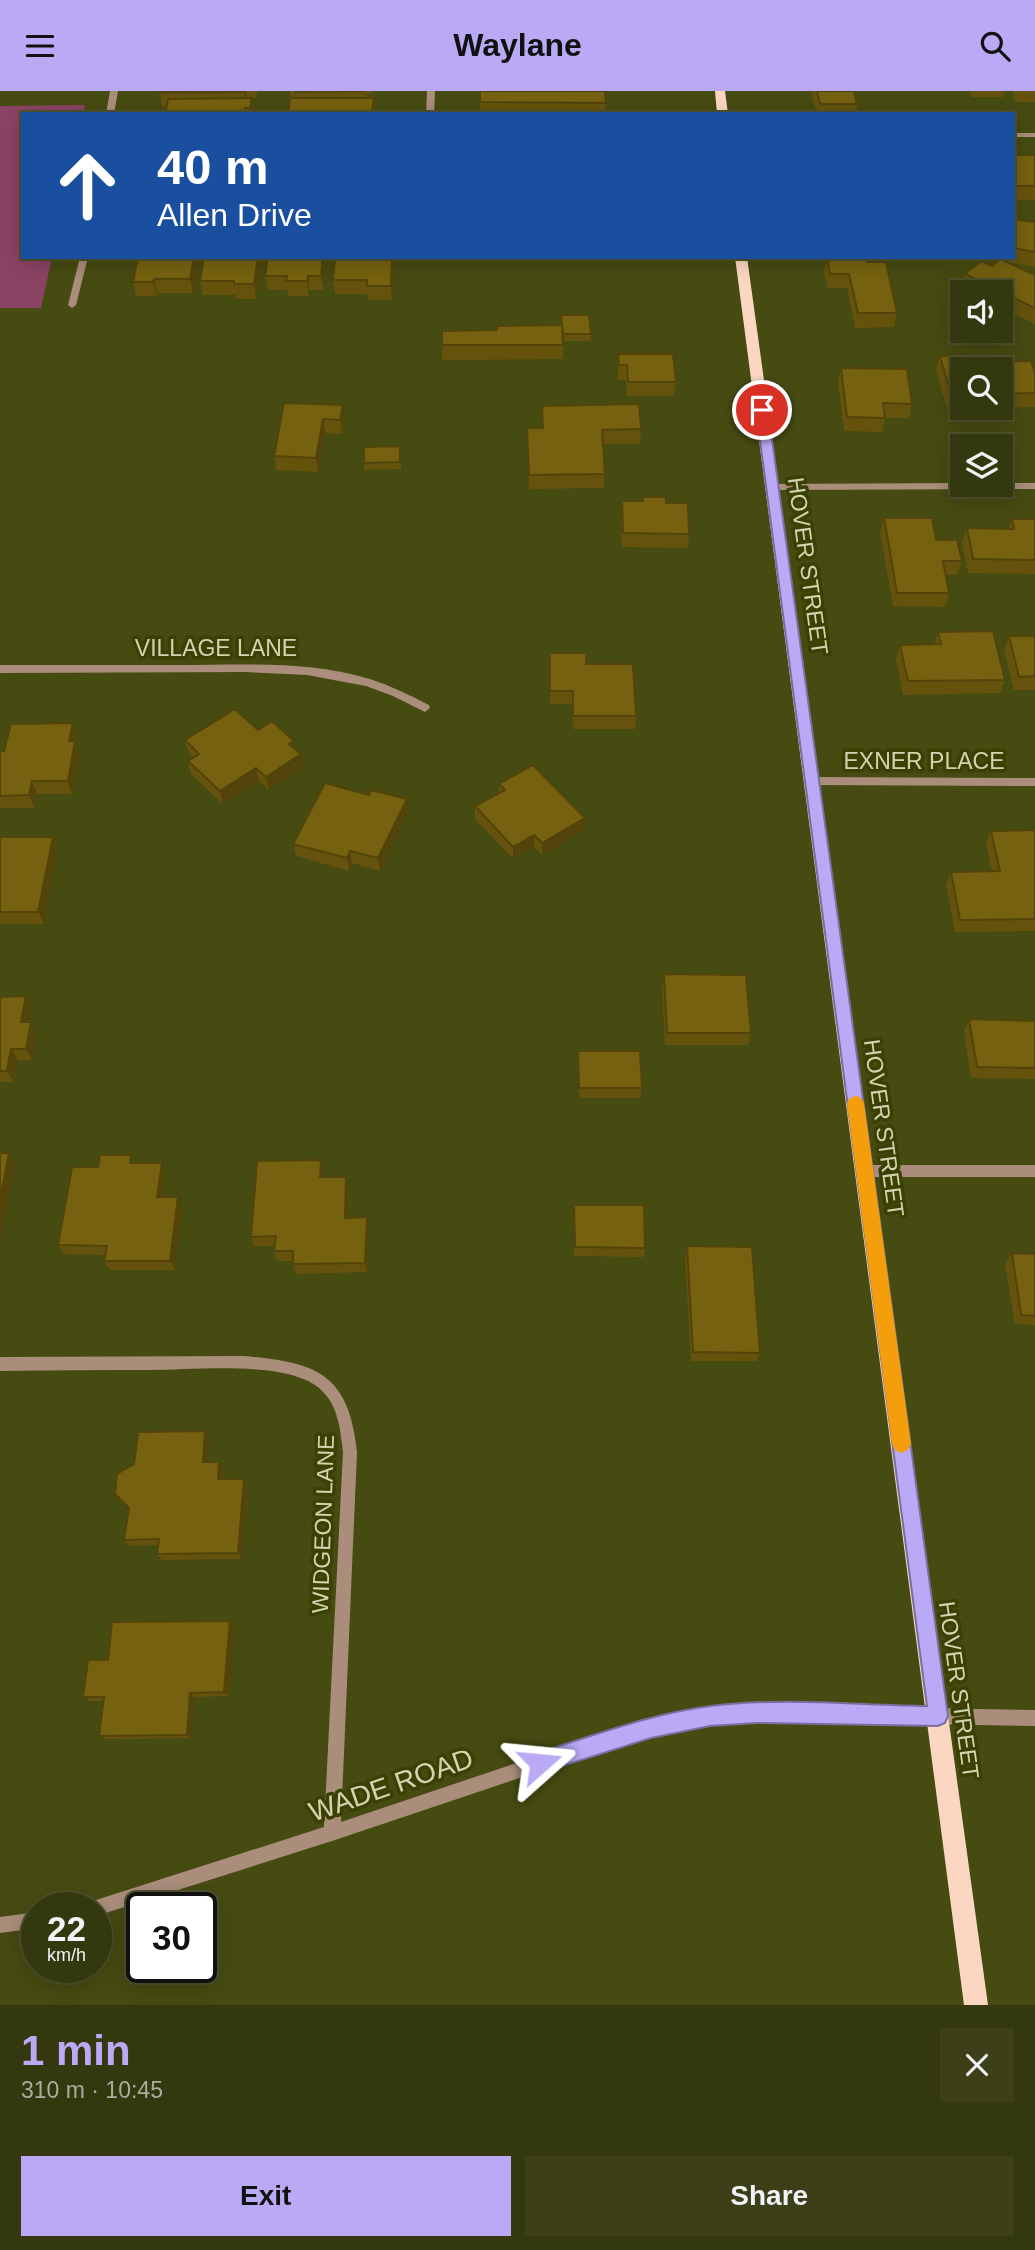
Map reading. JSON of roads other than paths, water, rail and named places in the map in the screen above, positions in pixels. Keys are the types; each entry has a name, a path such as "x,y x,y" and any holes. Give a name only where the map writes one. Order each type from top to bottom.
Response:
{"main road":[{"path":"720,91 723,112"},
{"name":"HOVER STREET","path":"741,259 976,2005"}],"street":[{"path":"110,112 114,91"},
{"path":"430,112 431,91"},
{"path":"1015,135 1035,135"},
{"path":"72,305 84,259"},
{"path":"773,487 1035,486"},
{"name":"VILLAGE LANE","path":"0,669 293,669 363,680 408,697 425,708"},
{"name":"EXNER PLACE","path":"813,782 1035,782"},
{"path":"865,1171 1035,1171"},
{"name":"WIDGEON LANE","path":"0,1364 265,1364 314,1378 340,1399 349,1426 350,1452 332,1833"},
{"name":"WADE ROAD","path":"112,1903 332,1833 566,1754 651,1728 710,1716 829,1713 1035,1718"},
{"path":"0,1925 21,1922"}]}
